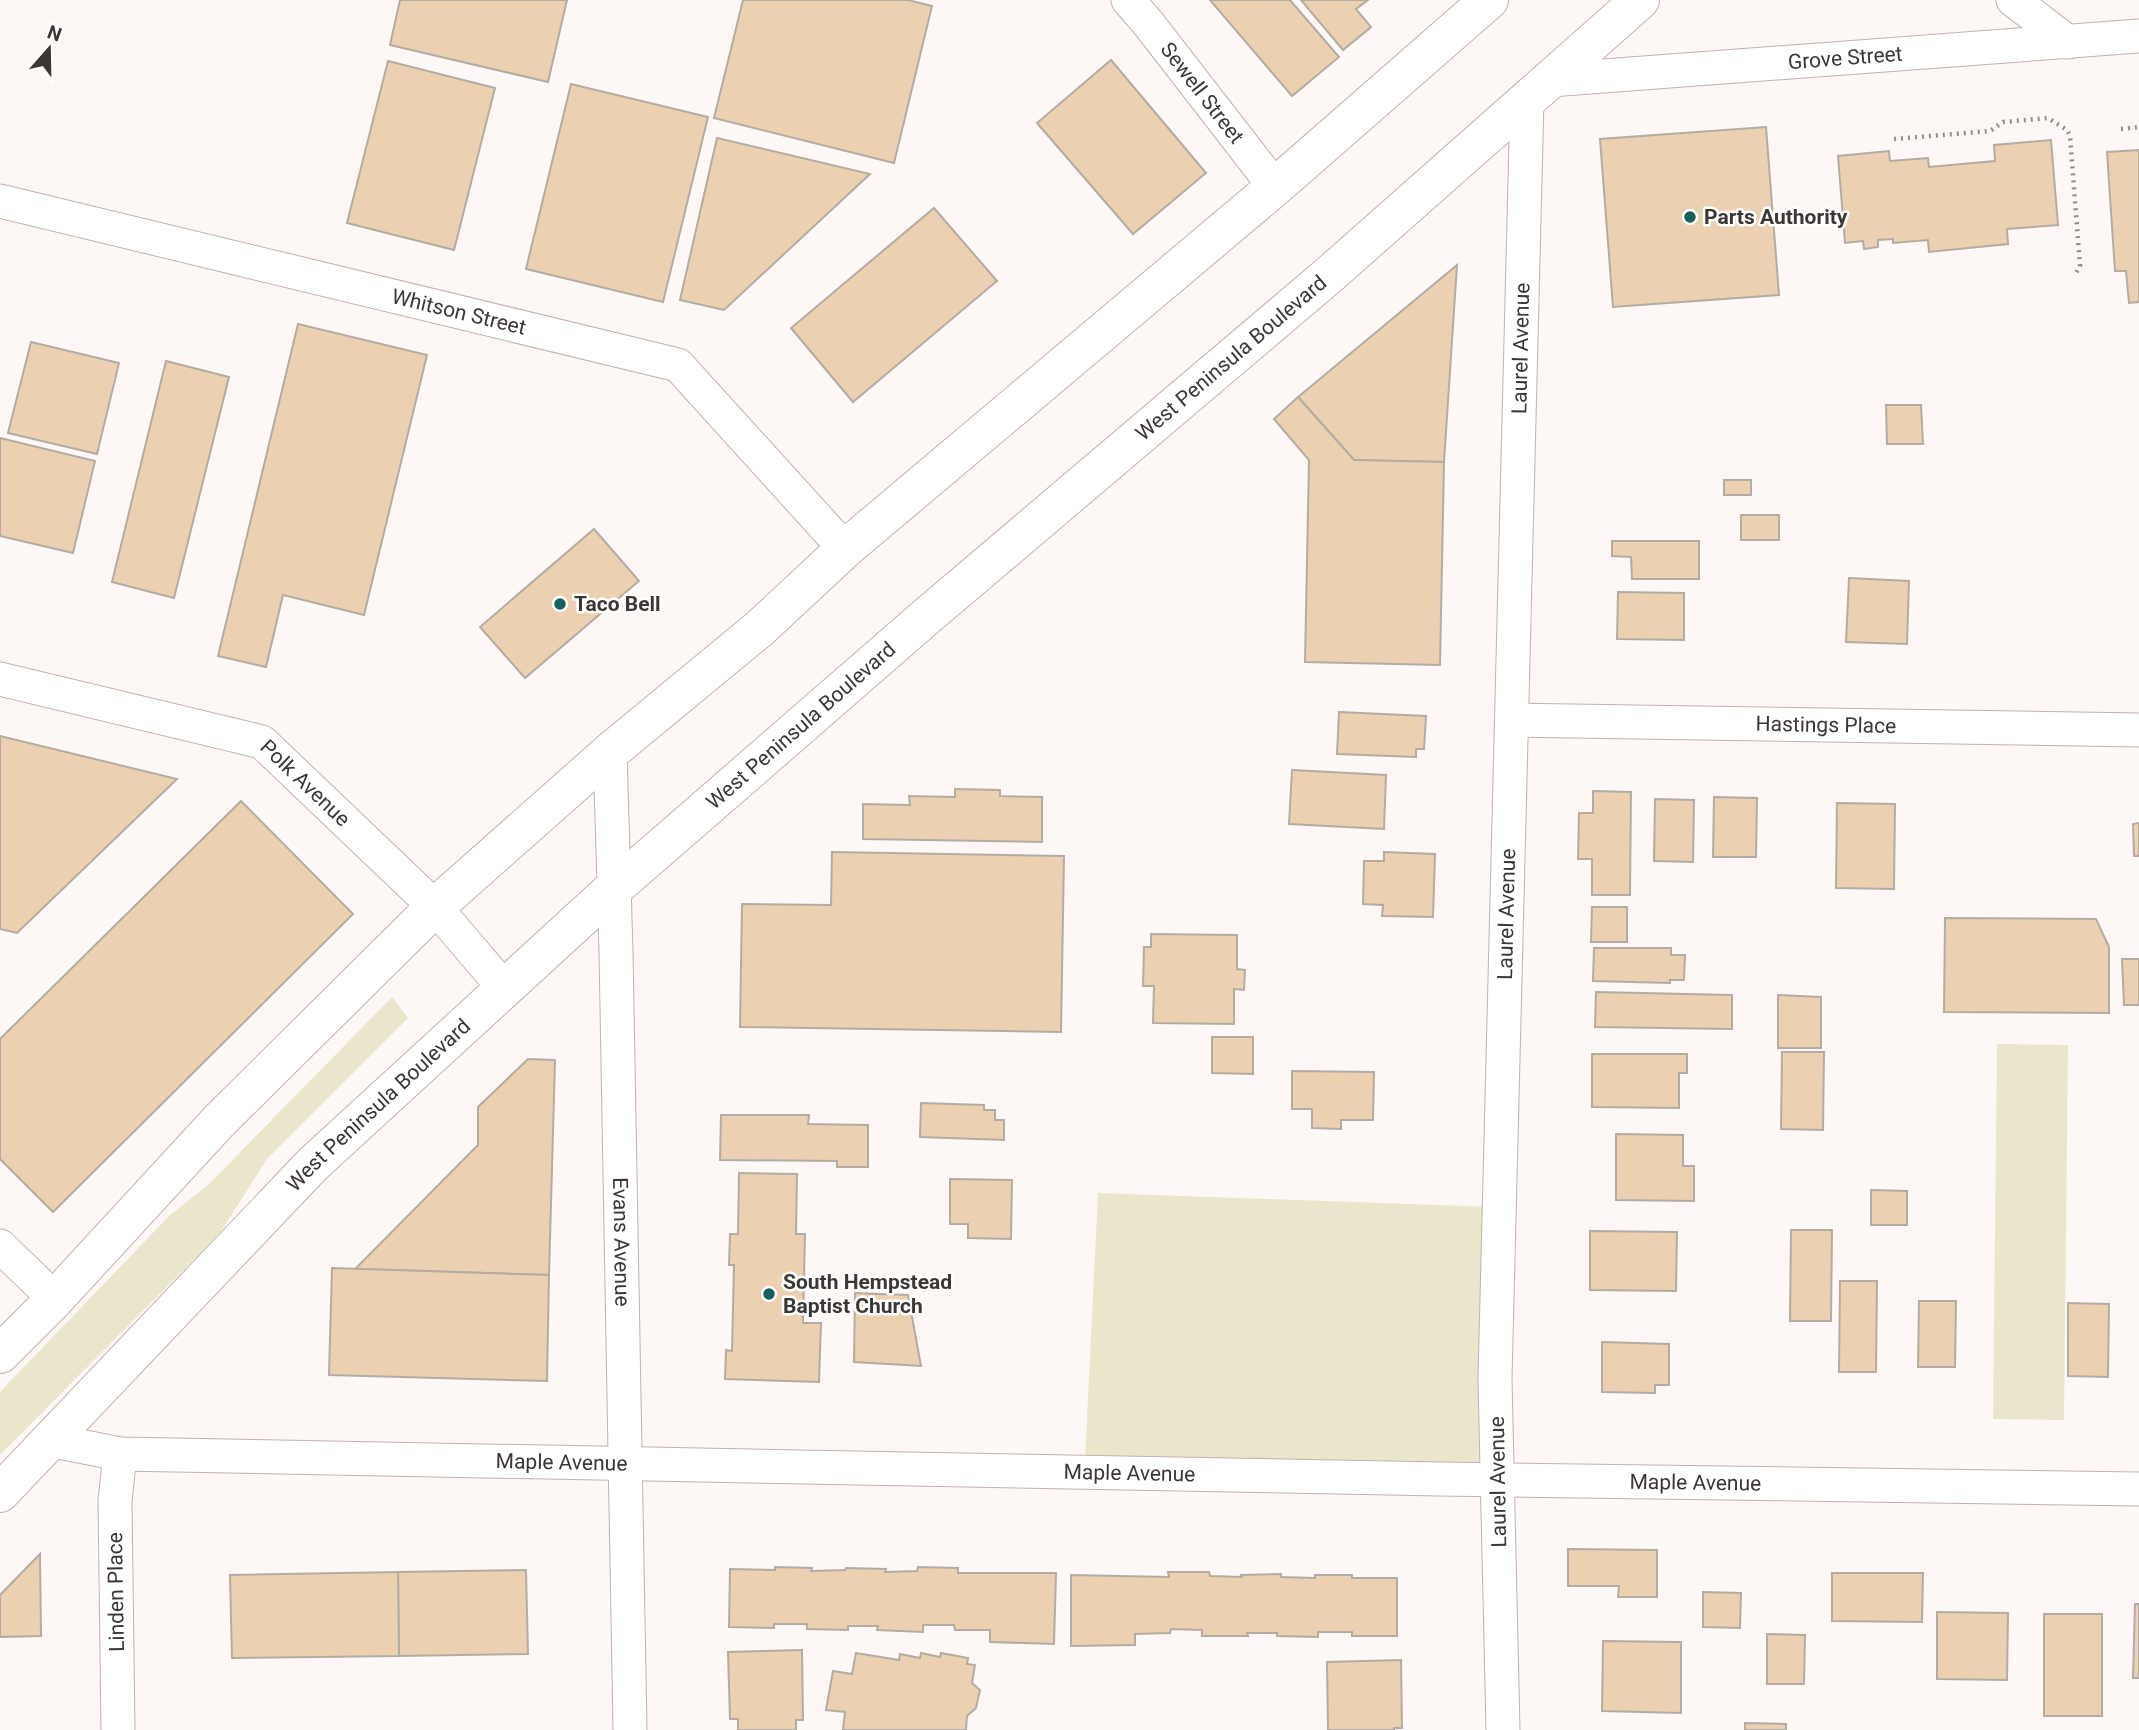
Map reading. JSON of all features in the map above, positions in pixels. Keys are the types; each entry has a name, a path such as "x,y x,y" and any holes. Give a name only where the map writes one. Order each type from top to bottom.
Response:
{"main road":[{"path":"0,1354 55,1299 219,1121 435,907 610,752 759,629 845,549 1275,187 1489,0"},
{"name":"West Peninsula Boulevard","path":"0,1493 313,1164 613,890 937,607 1329,275 1640,0"}],"street":[{"name":"Sewell Street","path":"1128,0 1275,187"},
{"path":"2013,0 2068,42"},
{"name":"Grove Street","path":"1539,90 2139,36"},
{"name":"Laurel Avenue","path":"1503,1730 1495,1379 1513,720 1539,90"},
{"name":"Whitson Street","path":"0,201 678,365 845,549"},
{"name":"Polk Avenue","path":"0,679 262,742 435,907 505,989"},
{"name":"Hastings Place","path":"1513,720 2139,730"},
{"name":"Evans Avenue","path":"610,752 617,951 630,1730"},
{"path":"0,1247 55,1299"},
{"name":"Maple Avenue","path":"49,1440 120,1454 1498,1480 2139,1489"},
{"name":"Linden Place","path":"118,1730 115,1501 120,1454"}],"path":[{"path":"1894,139 1990,131 2003,121 2048,118 2067,130 2070,136 2080,266 2076,273"},
{"path":"2121,129 2139,127"}],"shaded area":[{"path":"392,997 408,1018 267,1159 220,1233 0,1455 0,1392 170,1215 208,1185"},
{"path":"1997,1044 2068,1045 2064,1420 1993,1419"},
{"path":"1098,1193 1492,1207 1490,1473 1085,1461"}],"building":[{"path":"400,0 567,0 548,82 390,45"},
{"path":"743,0 908,0 932,6 894,163 714,118"},
{"path":"1210,0 1290,0 1339,57 1292,96"},
{"path":"1301,0 1368,0 1356,9 1371,27 1343,50"},
{"path":"1111,60 1206,173 1133,234 1037,123"},
{"path":"388,61 495,88 454,250 347,223"},
{"path":"571,84 708,117 663,302 526,269"},
{"name":"Parts Authority","path":"1766,127 1779,295 1613,307 1600,139"},
{"path":"717,138 870,174 724,310 680,300"},
{"path":"2051,140 2058,225 2007,229 2008,244 1929,252 1928,240 1893,243 1893,239 1878,240 1878,247 1864,249 1863,241 1845,243 1838,156 1889,151 1890,161 1928,158 1929,167 1995,161 1994,145"},
{"path":"2139,150 2139,302 2129,303 2126,271 2115,271 2107,152"},
{"path":"934,208 997,281 853,402 791,328"},
{"path":"1457,265 1444,462 1354,460 1298,397"},
{"path":"298,324 427,355 364,615 283,595 266,667 218,656"},
{"path":"31,342 119,363 97,454 8,433"},
{"path":"166,361 229,377 174,598 112,582"},
{"path":"1298,397 1354,460 1444,462 1440,665 1305,662 1309,460 1274,419"},
{"path":"1886,405 1921,405 1923,444 1887,444"},
{"path":"0,438 95,461 73,553 0,536"},
{"path":"1724,480 1751,480 1751,495 1724,495"},
{"path":"1741,515 1779,515 1779,540 1741,540"},
{"name":"Taco Bell","path":"594,529 639,581 525,678 480,627"},
{"path":"1612,541 1699,541 1699,579 1632,579 1631,557 1612,556"},
{"path":"1849,578 1909,581 1907,644 1846,642"},
{"path":"1618,592 1684,593 1684,640 1617,639"},
{"path":"1339,712 1426,716 1424,749 1416,749 1416,757 1337,754"},
{"path":"0,736 177,779 17,933 0,929"},
{"path":"1292,770 1386,775 1384,829 1289,824"},
{"path":"955,789 1000,790 1000,796 1042,797 1042,842 863,839 863,804 910,805 909,796 955,797"},
{"path":"1593,791 1631,792 1630,895 1592,895 1592,859 1578,859 1579,813 1593,813"},
{"path":"1714,797 1757,798 1756,857 1713,857"},
{"path":"1655,799 1694,800 1693,862 1654,861"},
{"path":"241,801 353,914 53,1212 0,1159 0,1039"},
{"path":"1837,803 1895,804 1894,889 1836,888"},
{"path":"2139,823 2139,856 2134,856 2133,824"},
{"path":"832,852 1064,856 1061,1032 740,1027 742,904 831,905"},
{"path":"1384,852 1435,854 1433,917 1382,916 1383,905 1363,904 1364,861 1384,861"},
{"path":"1592,907 1627,907 1627,942 1591,942"},
{"path":"1945,918 2096,919 2109,947 2109,1013 1944,1012"},
{"path":"1151,934 1237,935 1237,969 1245,970 1244,990 1234,989 1234,1024 1153,1023 1154,986 1143,986 1144,947 1151,947"},
{"path":"1594,948 1671,948 1671,955 1685,955 1684,980 1670,980 1670,983 1593,981"},
{"path":"2122,959 2139,959 2139,1005 2124,1005"},
{"path":"1596,992 1732,995 1732,1029 1595,1027"},
{"path":"1778,995 1821,997 1821,1048 1778,1048"},
{"path":"1212,1037 1253,1037 1253,1074 1212,1073"},
{"path":"1782,1052 1824,1052 1823,1130 1781,1129"},
{"path":"1592,1054 1687,1054 1687,1073 1679,1073 1679,1108 1592,1107"},
{"path":"528,1059 555,1060 549,1275 355,1269 478,1145 478,1107"},
{"path":"1292,1071 1374,1072 1373,1120 1341,1120 1341,1129 1312,1128 1312,1109 1292,1109"},
{"path":"921,1103 984,1105 984,1110 995,1110 995,1120 1004,1120 1004,1140 920,1137"},
{"path":"721,1115 809,1115 808,1124 868,1125 868,1167 837,1167 837,1161 720,1160"},
{"path":"1616,1134 1683,1135 1683,1166 1694,1166 1694,1201 1616,1200"},
{"name":"South Hempstead Baptist Church","path":"739,1173 797,1174 796,1234 805,1234 803,1323 821,1323 819,1382 725,1379 726,1350 732,1351 734,1265 729,1265 730,1234 738,1234"},
{"path":"950,1179 1012,1180 1011,1239 968,1238 968,1224 950,1224"},
{"path":"1871,1190 1907,1191 1907,1225 1871,1225"},
{"path":"1791,1230 1832,1230 1831,1321 1790,1321"},
{"path":"1590,1231 1677,1232 1676,1291 1590,1290"},
{"path":"332,1268 549,1275 547,1381 329,1375"},
{"path":"1840,1281 1877,1281 1876,1372 1839,1372"},
{"path":"855,1293 908,1295 921,1366 854,1362"},
{"path":"1919,1301 1956,1301 1955,1367 1918,1367"},
{"path":"2068,1303 2109,1304 2108,1377 2068,1376"},
{"path":"1602,1342 1669,1344 1669,1385 1655,1385 1655,1393 1602,1392"},
{"path":"1568,1549 1657,1550 1657,1597 1618,1597 1619,1586 1568,1586"},
{"path":"40,1554 41,1636 0,1637 0,1595"},
{"path":"775,1567 812,1568 811,1571 846,1568 886,1569 885,1572 917,1571 918,1567 958,1568 958,1573 1056,1573 1054,1644 990,1642 990,1630 955,1630 954,1625 923,1625 923,1632 877,1630 878,1626 848,1626 848,1630 807,1629 807,1624 774,1624 774,1628 729,1627 730,1569 775,1570"},
{"path":"526,1570 528,1654 399,1656 398,1572"},
{"path":"398,1572 399,1656 232,1658 230,1575"},
{"path":"1168,1572 1209,1572 1210,1576 1242,1577 1241,1575 1281,1574 1281,1577 1352,1575 1352,1578 1397,1578 1397,1636 1352,1636 1352,1632 1318,1632 1318,1637 1277,1636 1277,1633 1202,1636 1202,1630 1171,1629 1170,1633 1135,1634 1135,1645 1071,1646 1071,1575 1169,1577"},
{"path":"1832,1573 1923,1573 1922,1622 1832,1621"},
{"path":"1703,1592 1741,1593 1740,1628 1703,1627"},
{"path":"2135,1604 2139,1604 2139,1678 2133,1678"},
{"path":"1937,1612 2008,1613 2007,1680 1937,1679"},
{"path":"2044,1614 2102,1614 2102,1716 2044,1716"},
{"path":"1767,1634 1805,1635 1804,1684 1767,1684"},
{"path":"1603,1641 1681,1642 1681,1713 1602,1711"},
{"path":"802,1650 803,1720 796,1720 796,1730 738,1730 738,1719 730,1719 728,1652"},
{"path":"856,1653 899,1660 900,1654 920,1658 921,1653 940,1657 941,1653 968,1658 967,1664 975,1665 972,1683 980,1690 976,1708 967,1716 966,1730 843,1730 845,1712 826,1710 833,1671 852,1674"},
{"path":"1401,1660 1402,1728 1328,1730 1327,1662"},
{"path":"1745,1723 1786,1724 1786,1730 1745,1730"}],"place":[{"name":"Parts Authority","path":"1690,217"},
{"name":"Taco Bell","path":"560,604"},
{"name":"South Hempstead Baptist Church","path":"769,1294"}]}
